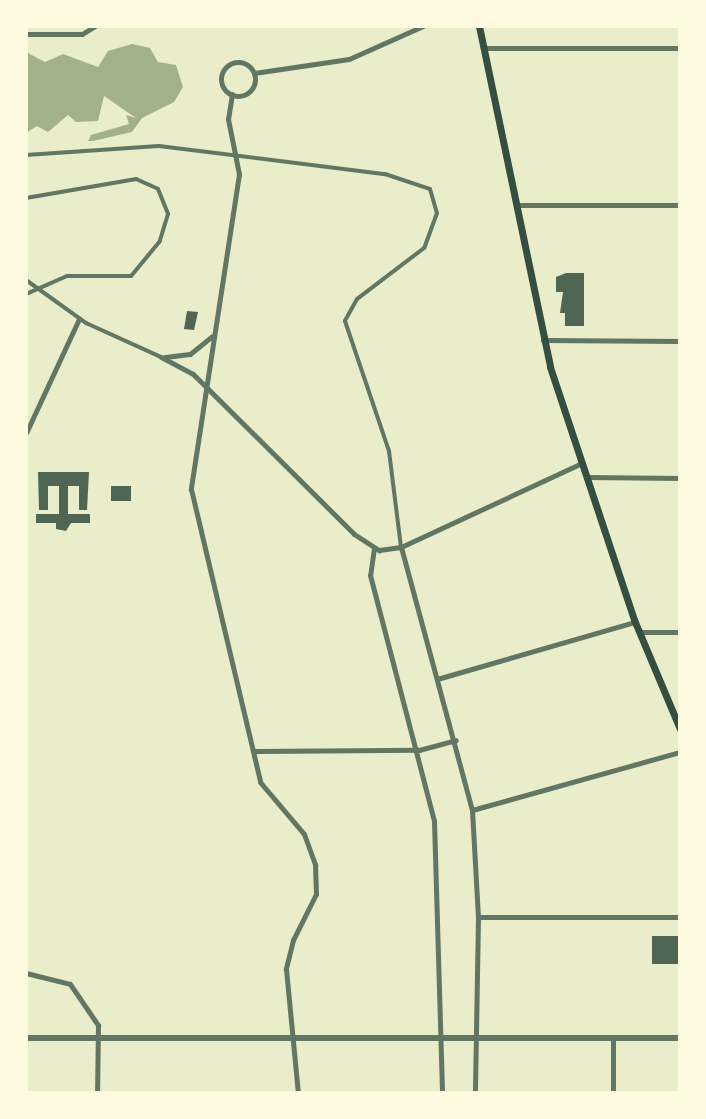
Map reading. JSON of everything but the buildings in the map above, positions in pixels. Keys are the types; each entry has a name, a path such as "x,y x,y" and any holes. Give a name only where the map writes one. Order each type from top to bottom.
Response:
{"main road":[{"path":"479,26 542,340 635,622 680,729"}],"street":[{"path":"232,94 222,85 226,68 239,62 254,73 341,61 423,26"},
{"path":"26,34 94,28"},
{"path":"483,48 680,48"},
{"path":"232,94 250,91 254,73"},
{"path":"232,94 228,119 238,159 191,489 256,751 260,782 304,834 315,865 316,894 293,940 286,969 298,1093"},
{"path":"26,155 145,145 398,177 423,185 435,196 435,224 424,248 357,299 345,321 392,460 401,547 456,740 472,810 478,917 475,1093"},
{"path":"26,198 136,179 155,186 164,199 165,231 134,274 122,279 59,278 26,294"},
{"path":"515,205 680,205"},
{"path":"26,280 79,319 189,371 374,548 401,547 582,463"},
{"path":"26,433 79,319"},
{"path":"161,357 190,354 212,335"},
{"path":"542,340 680,341"},
{"path":"587,477 680,478"},
{"path":"374,548 370,575 419,750 434,821 442,1093"},
{"path":"437,679 635,622"},
{"path":"639,632 680,632"},
{"path":"256,751 419,750 456,740"},
{"path":"472,810 680,752"},
{"path":"478,917 680,917"},
{"path":"26,973 70,984 98,1025 97,1093"},
{"path":"26,1038 680,1038"},
{"path":"613,1038 613,1093"}],"shaded area":[{"path":"132,44 150,48 158,62 176,65 183,87 174,102 142,118 132,132 93,141 88,141 91,135 129,124 126,115 136,118 104,96 98,121 76,122 68,115 48,132 37,126 26,133 26,52 45,62 63,54 98,67 108,51"}]}
